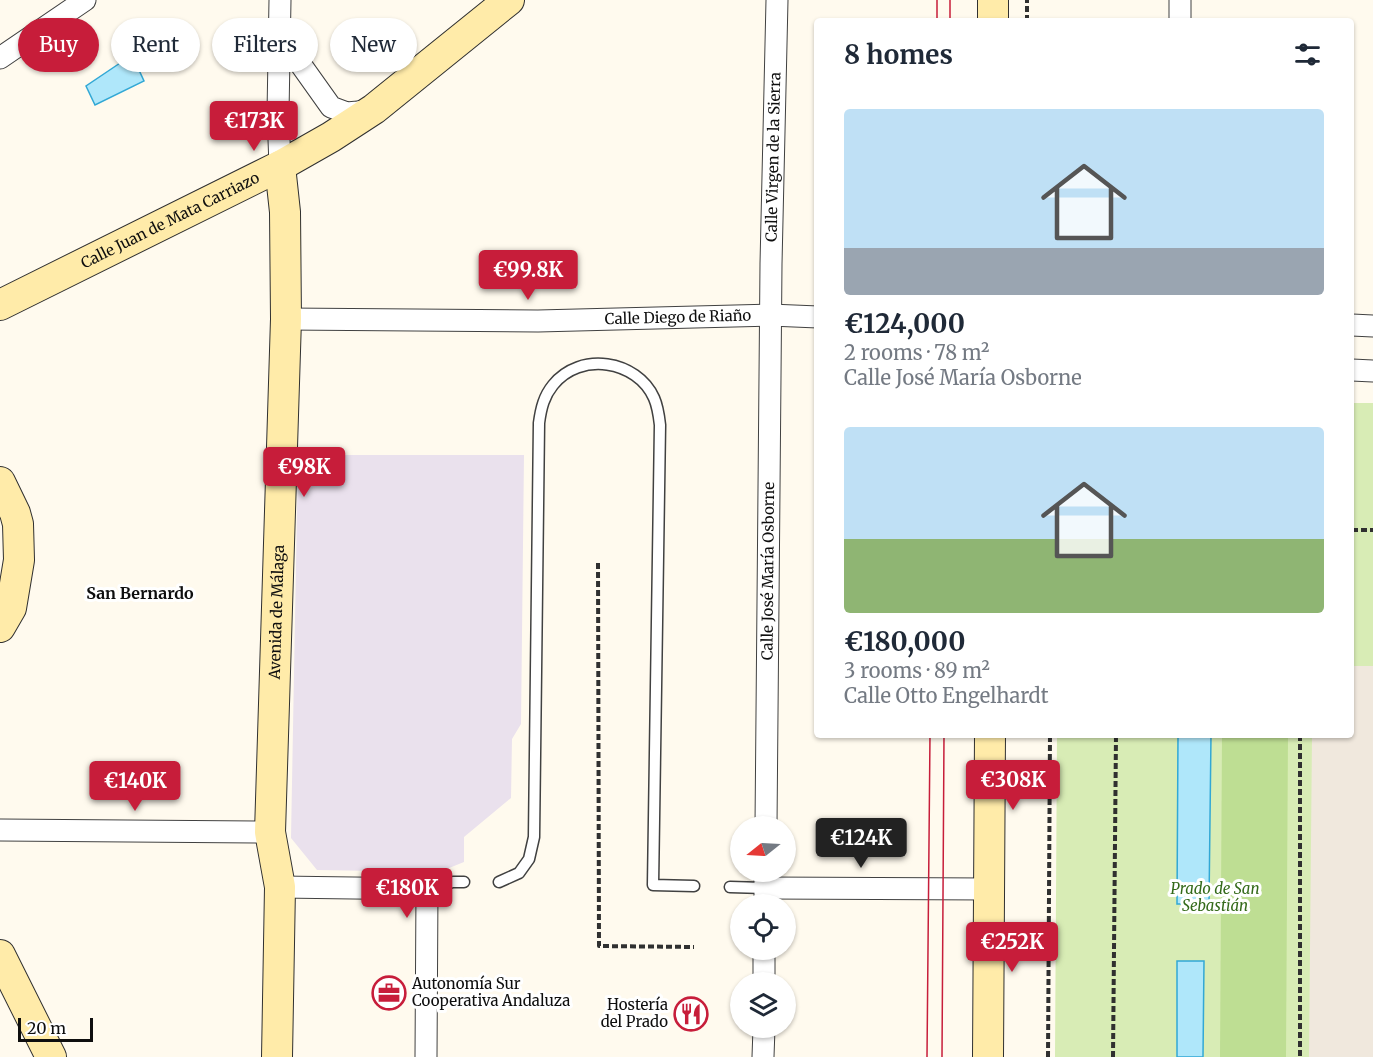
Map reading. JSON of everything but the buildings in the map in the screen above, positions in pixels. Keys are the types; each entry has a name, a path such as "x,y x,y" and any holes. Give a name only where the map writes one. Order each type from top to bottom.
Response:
{"street":[{"path":"0,58 85,0"},
{"path":"280,0 280,18"},
{"name":"Calle Juan de Mata Carriazo","path":"0,304 280,166 331,138 374,109 509,0"},
{"name":"Calle Virgen de la Sierra","path":"770,315 777,0"},
{"path":"993,0 993,18"},
{"path":"1180,0 1180,18"},
{"path":"279,72 280,166"},
{"path":"306,72 331,107 347,113 374,109"},
{"name":"Avenida de Málaga","path":"277,1057 280,887 270,832 286,319 285,212 280,166"},
{"name":"Calle Diego de Riaño","path":"286,319 538,321 770,315 814,317"},
{"name":"Calle José María Osborne","path":"766,816 770,315"},
{"path":"1354,326 1373,326"},
{"path":"1354,370 1373,371"},
{"path":"0,482 18,524 0,589"},
{"path":"0,627 11,608 19,560 9,552"},
{"path":"988,1057 990,738"},
{"path":"0,830 270,832"},
{"path":"280,887 427,889 426,1057"},
{"path":"765,888 989,889"},
{"path":"0,955 51,1057"},
{"path":"763,1057 764,1038"}],"lane":[{"path":"499,882 519,873 529,859 534,837 536,552 541,408 546,395 566,373 579,367 608,364 635,375 645,384 659,410 652,885 694,886"},
{"path":"427,889 453,882 464,882"},
{"path":"730,887 765,888"}],"path":[{"path":"1027,0 1027,18"},
{"path":"1354,530 1373,530"},
{"path":"598,563 599,946 694,947"},
{"path":"1048,1057 1050,738"},
{"path":"1113,1057 1116,738"},
{"path":"1300,738 1300,1057"}],"shaded area":[{"path":"298,455 524,455 521,724 512,739 511,798 464,837 464,862 439,872 317,870 291,838"},
{"path":"1354,666 1373,666 1373,1057 1309,1057 1312,738 1354,738"}],"green space":[{"name":"Prado de San Sebastián","path":"1354,403 1373,403 1373,1057 1055,1057 1057,738 1354,738"},
{"path":"1222,738 1288,738 1286,1057 1220,1057"}],"water":[{"path":"111,69 111,72 140,72 144,81 95,105 86,86"},
{"path":"1178,738 1211,738 1209,904 1177,904"},
{"path":"1177,961 1204,961 1203,1057 1177,1057"}],"tram line":[{"path":"937,0 937,18"},
{"path":"950,0 950,18"},
{"path":"927,1057 930,738"},
{"path":"942,1057 944,738"}],"place":[{"name":"Autonomía Sur Cooperativa Andaluza","path":"389,993"},
{"name":"Hostería del Prado","path":"691,1014"}],"district":[{"name":"San Bernardo","path":"140,593"}]}
